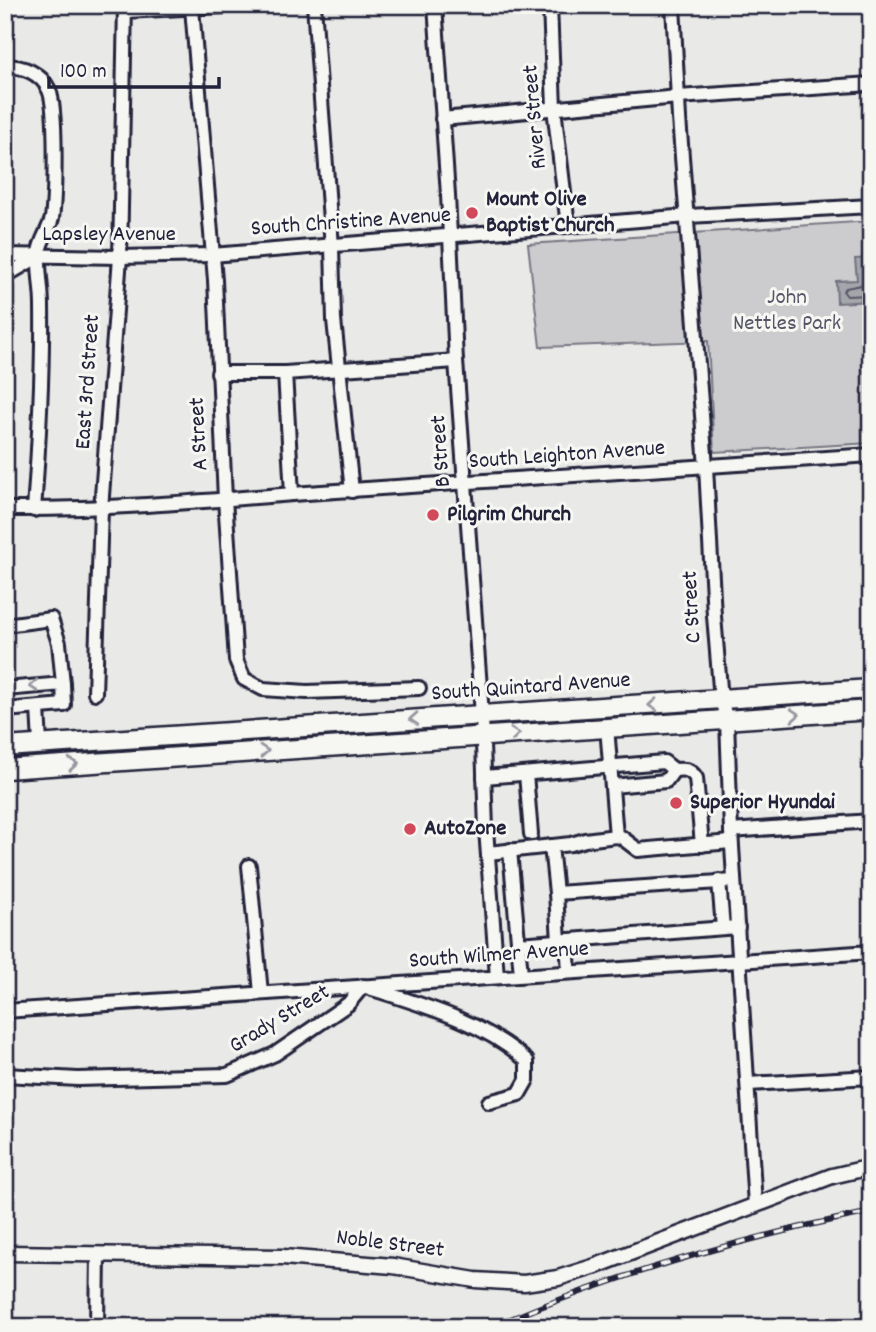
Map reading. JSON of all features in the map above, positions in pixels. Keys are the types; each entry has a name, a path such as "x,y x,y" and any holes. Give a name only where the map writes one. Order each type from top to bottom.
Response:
{"highway":[{"name":"South Quintard Avenue","path":"5,747 871,688"},
{"name":"South Quintard Avenue","path":"5,769 871,710"}],"main road":[{"name":"Noble Street","path":"5,1253 284,1257 393,1266 475,1280 524,1283 558,1278 596,1266 832,1176 871,1167"}],"street":[{"path":"125,8 242,5"},
{"path":"314,5 339,370 352,491"},
{"name":"B Street","path":"435,5 497,977"},
{"name":"River Street","path":"550,5 554,108 568,226"},
{"name":"C Street","path":"673,5 714,616 721,700 727,720 731,836 755,1205"},
{"name":"East 3rd Street","path":"95,693 101,509 120,257 125,8"},
{"name":"A Street","path":"192,8 212,255 236,660 244,679 263,689 307,692 419,688"},
{"path":"5,66 28,70 45,82 51,93 55,150 51,219 39,256 42,306 40,419 34,510"},
{"path":"442,119 678,97 871,84"},
{"name":"South Christine Avenue","path":"212,255 688,216 871,206"},
{"name":"Lapsley Avenue","path":"5,255 212,255"},
{"path":"5,276 39,256"},
{"path":"218,373 285,373 456,361"},
{"path":"285,373 292,494"},
{"name":"South Leighton Avenue","path":"5,509 101,509 871,455"},
{"path":"5,625 51,619 59,643 64,705 5,710"},
{"path":"5,689 63,684"},
{"path":"38,708 40,744"},
{"path":"607,727 616,836"},
{"path":"484,777 664,762 674,770 692,771 696,778 702,845"},
{"path":"612,786 666,781 674,770"},
{"path":"526,774 531,834"},
{"path":"488,853 616,836 638,850 702,845 731,836 871,821"},
{"path":"551,846 569,972"},
{"path":"510,850 521,975"},
{"path":"249,866 261,993"},
{"path":"556,893 734,880"},
{"path":"719,881 723,928"},
{"path":"518,944 738,927"},
{"name":"South Wilmer Avenue","path":"5,1011 871,952"},
{"name":"Grady Street","path":"5,1075 78,1079 227,1075 275,1054 348,1004 363,986 417,1003 483,1031 527,1061 527,1080 519,1094 489,1102"},
{"path":"748,1084 871,1077"},
{"path":"97,1327 98,1254"}],"green space":[{"name":"John Nettles Park","path":"871,221 871,443 714,452 708,341 540,347 528,244"}],"water":[{"path":"871,258 871,301 837,303 836,281 857,280 855,259"}],"railway":[{"path":"491,1327 584,1291 678,1260 822,1222 871,1212"}],"place":[{"name":"Mount Olive Baptist Church","path":"472,213"},
{"name":"Pilgrim Church","path":"433,515"},
{"name":"Superior Hyundai","path":"676,803"},
{"name":"AutoZone","path":"410,829"}]}
